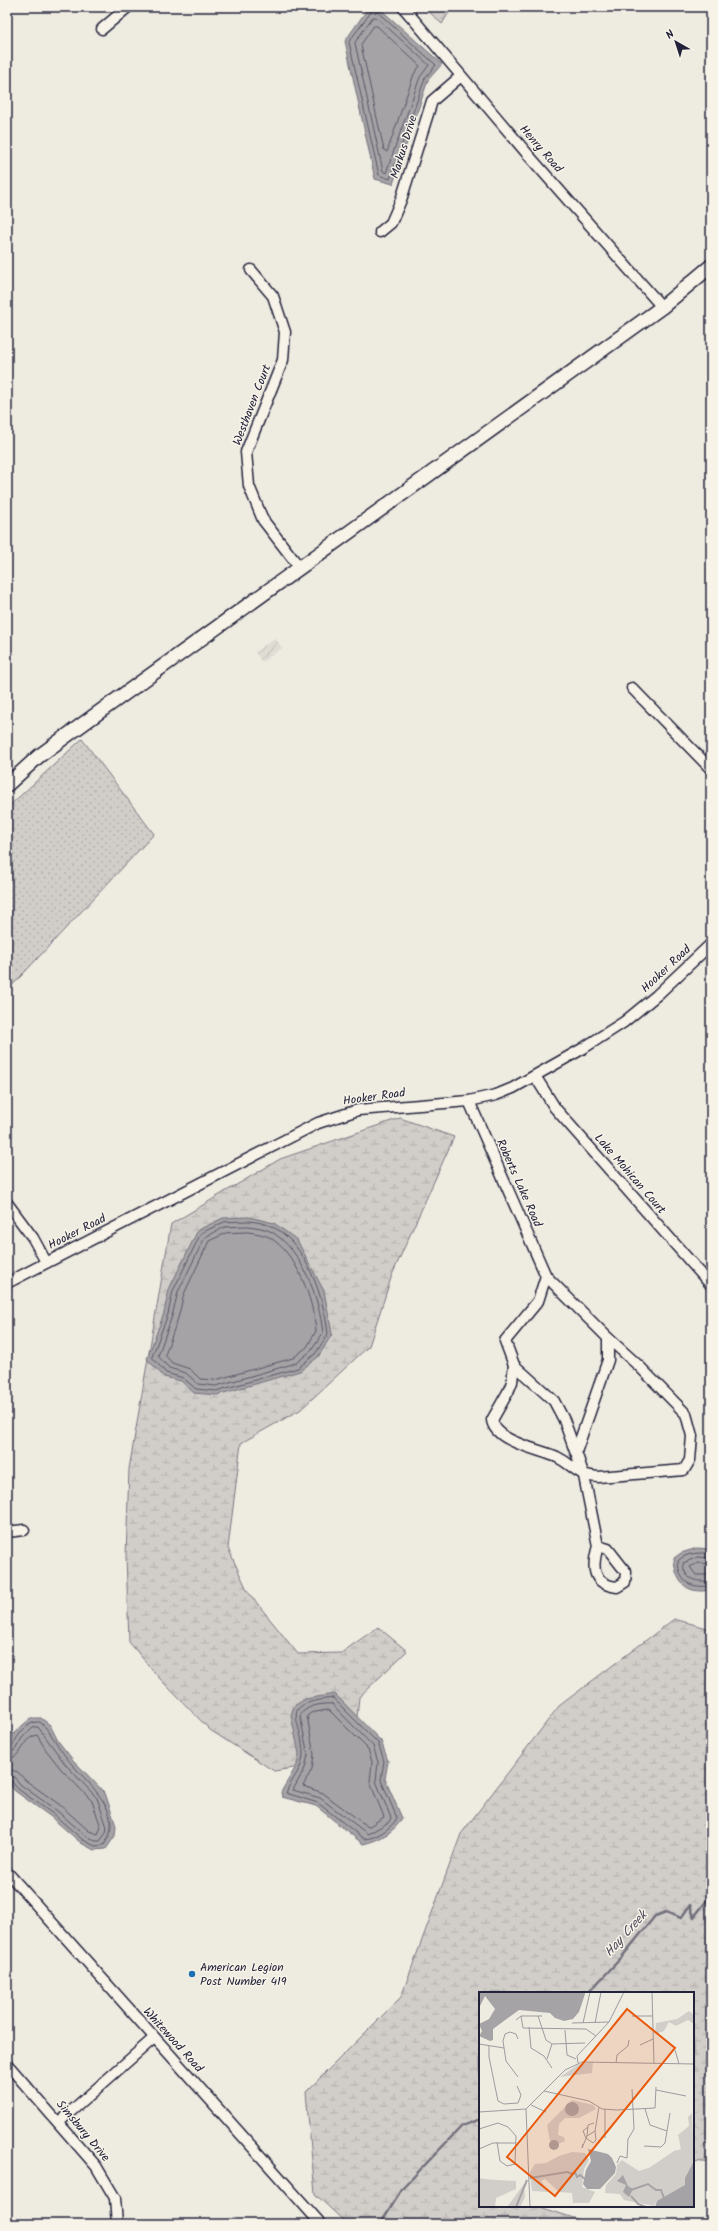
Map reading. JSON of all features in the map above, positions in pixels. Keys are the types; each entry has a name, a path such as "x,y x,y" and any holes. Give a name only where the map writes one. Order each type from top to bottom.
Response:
{"main road":[{"path":"7,785 39,756 662,307 711,266"}],"street":[{"path":"102,29 128,7"},
{"name":"Henry Road","path":"403,7 530,157 662,307"},
{"name":"Markus Drive","path":"380,232 390,223 401,200 432,101 461,76"},
{"name":"Westhaven Court","path":"251,270 273,296 285,332 283,360 246,452 249,486 263,520 300,568"},
{"path":"632,688 711,769"},
{"name":"Hooker Road","path":"7,1283 336,1115 379,1106 469,1101 496,1095 535,1076 624,1022 658,995 711,944"},
{"name":"Lake Mohican Court","path":"535,1076 555,1108 711,1285"},
{"name":"Roberts Lake Road","path":"469,1101 546,1276 686,1414 692,1436 690,1460 687,1467 681,1471 598,1477 584,1476"},
{"path":"7,1203 33,1238 46,1262"},
{"path":"546,1276 538,1301 506,1341 514,1365 512,1382 503,1401 493,1415 492,1425 502,1435 558,1458 584,1476"},
{"path":"576,1452 608,1360 608,1338"},
{"path":"514,1365 554,1401 564,1420 584,1476 598,1546"},
{"path":"7,1532 24,1530"},
{"name":"Whitewood Road","path":"7,1872 321,2224"},
{"path":"60,2122 154,2038"},
{"name":"Simsbury Drive","path":"7,2064 60,2122 107,2181 115,2198 117,2224"}],"shaded area":[{"path":"275,638 282,648 262,662 255,652"}],"green space":[{"path":"424,7 452,7 442,24"},
{"path":"82,739 154,834 7,991 7,808"},
{"path":"400,1118 454,1137 392,1275 369,1346 300,1410 241,1443 228,1548 248,1592 298,1654 341,1653 378,1627 407,1651 359,1697 353,1759 274,1771 210,1730 160,1679 129,1642 126,1557 129,1469 171,1224 280,1159"},
{"path":"674,1619 711,1629 711,2163 694,2161 694,1992 479,1992 479,2207 540,2207 592,2224 347,2224 315,2194 306,2092 401,1997 461,1834 559,1706"}],"water":[{"path":"369,7 378,7 442,64 428,80 393,184 375,179 345,41"},
{"path":"249,1217 274,1223 297,1240 324,1291 332,1334 318,1357 300,1371 217,1395 194,1393 181,1381 164,1377 147,1359 164,1313 169,1289 198,1230 223,1218"},
{"path":"697,1548 711,1549 711,1590 694,1590 688,1588 679,1580 674,1558 681,1553"},
{"path":"335,1694 381,1741 388,1761 385,1779 402,1818 391,1832 374,1841 363,1844 316,1806 282,1797 281,1792 297,1765 299,1754 291,1715 294,1706 305,1699"},
{"path":"31,1718 41,1718 50,1725 58,1741 73,1760 105,1793 116,1826 115,1836 106,1849 94,1850 81,1843 51,1817 15,1791 8,1783 7,1747 15,1732"}],"waterway":[{"name":"Hay Creek","path":"589,1992 621,1958 655,1916 666,1912 681,1918 690,1905 694,1917 711,1895"},
{"name":"Hay Creek","path":"380,2224 401,2190 462,2126 479,2119"}],"place":[{"name":"American Legion Post Number 419","path":"192,1974"}]}
